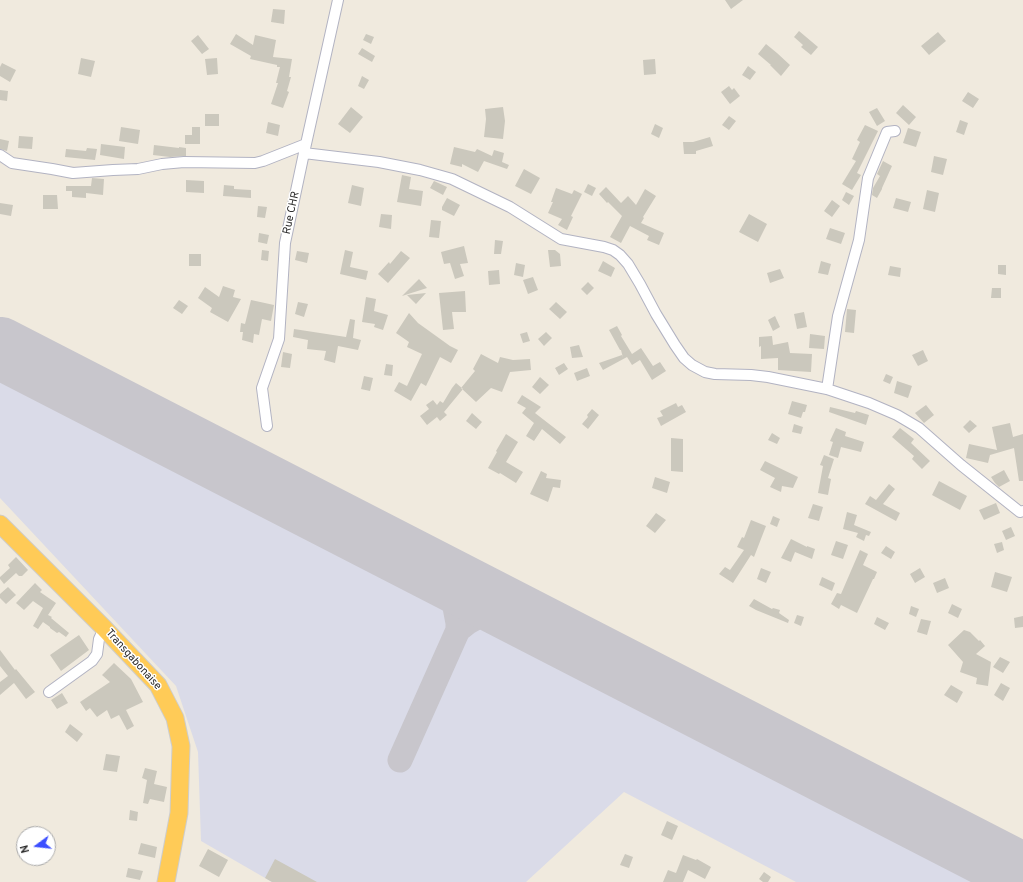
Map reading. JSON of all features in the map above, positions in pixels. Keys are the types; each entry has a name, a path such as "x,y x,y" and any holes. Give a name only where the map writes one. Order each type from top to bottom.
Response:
{"highway":[{"name":"Transgabonaise","path":"0,524 104,628 158,685 175,718 181,746 178,812 166,882"}],"street":[{"name":"Rue CHR","path":"267,426 262,388 280,339 285,243 338,0"},
{"path":"827,390 838,316 859,240 868,178 887,132 895,131"},
{"path":"0,155 12,163 52,168 73,173 138,169 162,164 184,162 255,163 305,148 420,170 452,179 510,207 561,239 604,246 620,255 628,264 656,314 684,358 705,372 714,374 768,377 827,390 868,403 897,415 919,428 961,465 1020,512 1023,511"},
{"path":"49,692 92,662 97,654 99,639 104,628"}],"shaded area":[{"path":"0,325 1023,856 1023,882 796,882 624,792 526,882 272,882 201,841 198,752 176,686 0,498"}],"building":[{"path":"725,0 743,0 731,9"},
{"path":"273,9 285,10 284,24 271,22"},
{"path":"799,31 818,47 811,55 801,47 803,45 794,37"},
{"path":"938,32 946,41 929,55 921,46"},
{"path":"236,34 253,45 255,35 276,40 273,57 292,59 289,77 291,77 287,91 289,92 283,108 271,104 278,83 276,83 280,67 250,59 251,56 230,44"},
{"path":"366,34 374,37 371,44 363,40"},
{"path":"198,35 209,49 202,54 191,41"},
{"path":"766,44 790,65 781,76 758,54"},
{"path":"362,48 375,56 372,62 358,54"},
{"path":"81,58 95,61 91,77 78,74"},
{"path":"217,58 218,74 207,75 205,59"},
{"path":"655,59 656,74 644,75 643,60"},
{"path":"2,63 16,70 10,82 0,76 0,67"},
{"path":"748,66 756,72 750,80 742,75"},
{"path":"362,76 369,80 364,89 358,86"},
{"path":"729,86 732,90 734,88 740,96 730,104 721,92"},
{"path":"0,90 8,91 7,101 0,100"},
{"path":"968,92 979,99 973,108 962,101"},
{"path":"903,105 916,117 909,125 896,113"},
{"path":"351,107 363,117 350,133 338,124"},
{"path":"503,107 505,121 503,139 484,137 486,119 485,109"},
{"path":"877,108 885,121 877,126 869,112"},
{"path":"205,114 219,114 219,126 205,126"},
{"path":"729,116 736,121 729,130 722,125"},
{"path":"960,120 968,123 964,135 956,132"},
{"path":"268,122 280,125 278,136 266,133"},
{"path":"655,124 663,128 659,138 651,134"},
{"path":"865,125 878,131 857,173 861,175 852,190 842,184 856,161 852,159 860,142 857,140"},
{"path":"121,127 140,130 138,144 119,141"},
{"path":"192,127 200,127 200,144 185,144 185,135 192,135"},
{"path":"908,128 921,132 916,147 903,143"},
{"path":"19,136 33,137 32,149 18,148"},
{"path":"710,137 713,146 696,151 696,154 684,154 683,142 693,142"},
{"path":"0,139 9,141 7,151 0,149"},
{"path":"101,144 125,147 124,159 100,155"},
{"path":"154,145 186,148 186,156 170,157 153,155"},
{"path":"454,147 475,152 477,149 492,156 494,150 504,153 502,162 509,165 507,169 484,161 478,172 462,164 462,167 450,164"},
{"path":"87,148 97,149 95,160 65,157 66,149 86,151"},
{"path":"934,156 947,159 943,175 931,172"},
{"path":"883,161 892,166 877,198 872,195 873,188 880,176 877,174"},
{"path":"524,169 540,178 531,194 515,186"},
{"path":"402,175 411,177 409,189 423,191 421,206 397,202"},
{"path":"92,178 104,179 103,195 86,193 86,198 72,197 72,191 66,191 66,186 91,186"},
{"path":"186,180 204,181 204,193 186,192"},
{"path":"434,181 447,187 443,195 430,188"},
{"path":"588,184 596,188 592,196 584,192"},
{"path":"224,185 234,186 234,189 251,190 251,198 223,196"},
{"path":"352,185 364,188 361,206 348,203"},
{"path":"606,187 621,203 628,196 636,205 645,189 656,196 641,223 664,233 659,245 647,240 649,236 630,226 621,243 610,237 622,216 599,194"},
{"path":"556,188 572,194 574,190 582,194 571,216 573,217 567,230 558,225 562,219 548,213 553,202 551,202"},
{"path":"927,190 939,193 935,212 923,209"},
{"path":"846,192 854,196 849,205 842,200"},
{"path":"43,195 57,195 58,209 43,209"},
{"path":"447,198 460,205 454,216 442,210"},
{"path":"896,198 911,202 908,212 893,208"},
{"path":"832,200 840,206 832,217 824,211"},
{"path":"0,203 13,205 11,216 0,214"},
{"path":"258,206 267,207 265,218 257,217"},
{"path":"381,214 392,215 391,229 379,227"},
{"path":"749,214 767,224 758,242 739,232"},
{"path":"431,220 441,221 439,238 429,237"},
{"path":"830,228 845,233 841,244 826,239"},
{"path":"259,233 269,235 267,244 258,242"},
{"path":"495,240 503,241 501,254 494,254"},
{"path":"464,246 468,263 460,264 464,276 455,279 450,263 444,264 441,252"},
{"path":"262,250 269,251 268,261 261,260"},
{"path":"345,250 353,252 350,267 368,271 366,280 340,274"},
{"path":"548,250 555,250 560,254 561,266 550,267"},
{"path":"297,251 309,253 307,263 295,260"},
{"path":"401,251 410,258 388,283 378,274 389,262 390,264"},
{"path":"189,254 201,254 201,266 189,266"},
{"path":"603,261 615,268 611,277 598,271"},
{"path":"821,261 831,264 828,275 818,273"},
{"path":"516,263 525,265 523,277 514,275"},
{"path":"998,265 1006,265 1006,275 998,274"},
{"path":"890,266 901,268 900,277 888,275"},
{"path":"780,269 784,278 770,283 767,273"},
{"path":"499,270 500,284 489,285 488,271"},
{"path":"533,277 538,290 528,294 523,280"},
{"path":"419,279 427,288 402,296"},
{"path":"588,282 594,288 587,295 581,289"},
{"path":"223,286 235,290 233,297 241,299 228,322 210,312 212,308 198,298 205,287 219,297"},
{"path":"992,288 1001,288 1001,298 991,298"},
{"path":"465,291 466,312 452,312 454,329 443,330 439,293"},
{"path":"426,293 416,304 407,295"},
{"path":"366,297 376,299 374,311 388,315 383,330 374,327 375,324 362,322"},
{"path":"179,300 188,306 182,314 173,308"},
{"path":"251,300 274,305 271,321 262,319 259,335 254,334 253,343 242,340 243,332 240,332 241,323 245,324"},
{"path":"298,302 308,304 304,317 295,314"},
{"path":"556,302 567,312 560,319 549,309"},
{"path":"847,309 856,310 854,333 845,332"},
{"path":"804,312 807,327 797,329 794,314"},
{"path":"409,313 418,323 458,350 451,363 440,357 426,386 421,383 411,401 394,391 399,382 407,386 422,354 407,347 409,342 396,333"},
{"path":"775,316 780,327 773,331 768,320"},
{"path":"350,319 355,320 353,338 361,340 358,350 338,346 335,363 324,360 326,351 307,349 308,340 293,337 294,329 346,337"},
{"path":"617,326 632,354 641,348 653,366 660,362 666,371 652,380 640,360 632,365 627,357 603,370 599,363 622,355 623,358 621,350 609,330"},
{"path":"527,332 530,341 523,343 520,334"},
{"path":"546,332 552,338 544,346 538,339"},
{"path":"810,334 825,336 824,349 809,348"},
{"path":"772,336 773,345 788,342 790,353 812,354 811,372 778,370 778,358 761,359 759,337"},
{"path":"579,345 583,357 572,358 570,347"},
{"path":"923,350 928,361 918,366 912,355"},
{"path":"283,352 292,354 290,368 281,367"},
{"path":"481,354 498,363 500,357 513,360 530,359 531,370 510,372 502,392 491,388 476,402 461,388 475,371 473,369"},
{"path":"564,363 568,369 559,375 555,368"},
{"path":"386,364 393,365 392,376 384,375"},
{"path":"587,368 590,376 577,381 574,373"},
{"path":"886,374 893,377 890,384 883,381"},
{"path":"364,376 373,378 370,391 361,389"},
{"path":"540,377 549,385 540,394 532,387"},
{"path":"897,381 912,386 908,398 894,393"},
{"path":"456,383 463,389 444,412 447,415 440,421 437,417 427,425 420,416 429,409 426,405 433,400 437,405 440,401 443,403"},
{"path":"522,395 541,407 535,413 566,437 560,444 542,429 534,441 526,436 534,423 522,413 526,408 517,403"},
{"path":"792,401 807,405 801,418 788,414"},
{"path":"676,403 678,407 682,405 686,412 661,426 657,418 663,416 660,411"},
{"path":"926,405 934,415 924,423 915,413"},
{"path":"830,407 855,413 856,411 869,415 866,425 829,412"},
{"path":"592,409 599,415 588,429 582,424"},
{"path":"472,413 482,422 476,429 466,421"},
{"path":"970,420 977,426 969,433 963,427"},
{"path":"1010,423 1013,437 1023,434 1023,481 1019,481 1014,448 990,455 988,463 966,458 969,444 997,450 992,427"},
{"path":"794,424 803,427 801,434 792,432"},
{"path":"836,428 846,432 845,436 864,442 861,452 841,447 838,458 829,455 833,442 830,441"},
{"path":"900,428 914,439 911,443 930,461 922,469 912,459 914,456 892,437"},
{"path":"772,433 780,438 777,444 768,440"},
{"path":"506,434 518,442 506,462 523,472 516,483 500,473 499,474 488,468"},
{"path":"671,438 683,439 683,472 671,471"},
{"path":"824,455 834,459 828,478 831,479 828,495 818,493 823,466 820,465"},
{"path":"765,461 798,477 793,488 782,486 781,492 770,487 775,478 760,470"},
{"path":"1004,470 1010,481 999,487 991,477"},
{"path":"541,471 547,474 546,478 561,480 560,488 553,487 548,502 530,494"},
{"path":"655,477 670,482 667,493 652,488"},
{"path":"939,481 967,496 960,510 932,495"},
{"path":"889,484 895,489 883,504 900,513 896,521 865,504 870,496 876,500"},
{"path":"996,503 1000,513 984,520 979,510"},
{"path":"813,504 823,507 819,521 808,518"},
{"path":"847,512 857,515 854,525 871,532 869,536 866,535 864,541 856,537 858,533 843,529"},
{"path":"656,513 666,520 655,533 646,526"},
{"path":"773,516 780,519 777,527 770,524"},
{"path":"751,520 766,526 754,557 751,555 733,583 719,574 725,567 730,570 744,550 737,547 742,537 744,538"},
{"path":"1011,527 1015,536 1006,540 1002,531"},
{"path":"791,539 807,547 815,549 812,559 795,552 791,562 781,558"},
{"path":"836,541 848,545 843,559 831,555"},
{"path":"1002,542 1004,550 997,553 994,544"},
{"path":"886,546 895,552 891,559 881,553"},
{"path":"860,550 868,554 863,565 877,572 857,613 841,605 839,609 831,604 837,593 841,594"},
{"path":"16,557 28,570 22,576 19,576 16,573 4,584 0,577 10,568 8,565"},
{"path":"761,568 771,572 766,583 757,579"},
{"path":"920,568 925,577 915,583 910,574"},
{"path":"995,572 1012,577 1007,592 991,587"},
{"path":"822,577 835,583 832,591 819,585"},
{"path":"945,578 949,588 937,593 933,583"},
{"path":"35,583 42,590 40,592 56,603 48,615 69,633 66,637 59,632 57,633 43,622 38,629 33,626 43,608 33,601 24,610 16,603"},
{"path":"8,587 16,595 6,604 0,598 0,594"},
{"path":"754,599 772,609 780,610 779,613 789,620 788,623 749,606"},
{"path":"952,604 962,609 958,618 948,613"},
{"path":"911,606 919,609 916,617 909,614"},
{"path":"797,615 804,617 801,626 794,623"},
{"path":"1023,616 1023,627 1015,628 1014,618"},
{"path":"877,617 889,623 885,630 874,624"},
{"path":"921,619 931,621 927,635 917,632"},
{"path":"964,630 970,632 985,646 976,654 991,662 988,686 976,684 977,678 960,672 963,662 948,645"},
{"path":"79,635 89,650 61,671 50,655"},
{"path":"0,650 15,670 16,669 35,692 26,699 14,683 0,695 0,682 8,676 0,666"},
{"path":"1000,657 1010,662 1003,673 993,667"},
{"path":"114,663 131,679 143,702 126,710 134,726 127,730 119,715 111,719 107,710 97,717 90,708 86,711 80,702 110,682 102,675"},
{"path":"1001,683 1010,688 1003,701 994,695"},
{"path":"951,685 963,692 957,703 944,695"},
{"path":"62,693 68,703 57,709 51,700"},
{"path":"70,724 83,734 77,742 65,732"},
{"path":"106,754 120,756 117,772 103,770"},
{"path":"145,768 157,771 154,784 167,787 164,802 150,799 148,804 143,803 147,780 142,778"},
{"path":"130,810 138,812 137,821 129,820"},
{"path":"667,821 678,826 672,840 661,835"},
{"path":"141,843 157,847 155,858 138,854"},
{"path":"208,849 228,860 219,877 199,866"},
{"path":"625,854 633,857 629,868 620,865"},
{"path":"683,855 696,860 697,859 711,867 705,879 688,870 683,882 663,882 668,870 676,873"},
{"path":"275,859 317,882 272,882 265,878"},
{"path":"128,868 143,871 140,880 126,877"},
{"path":"764,872 771,877 768,882 763,882 759,879"}],"taxiway":[{"path":"400,760 458,630 454,602 436,572"},
{"path":"458,630 477,617 488,614 517,614"}],"runway":[{"path":"0,348 1023,874"}]}
